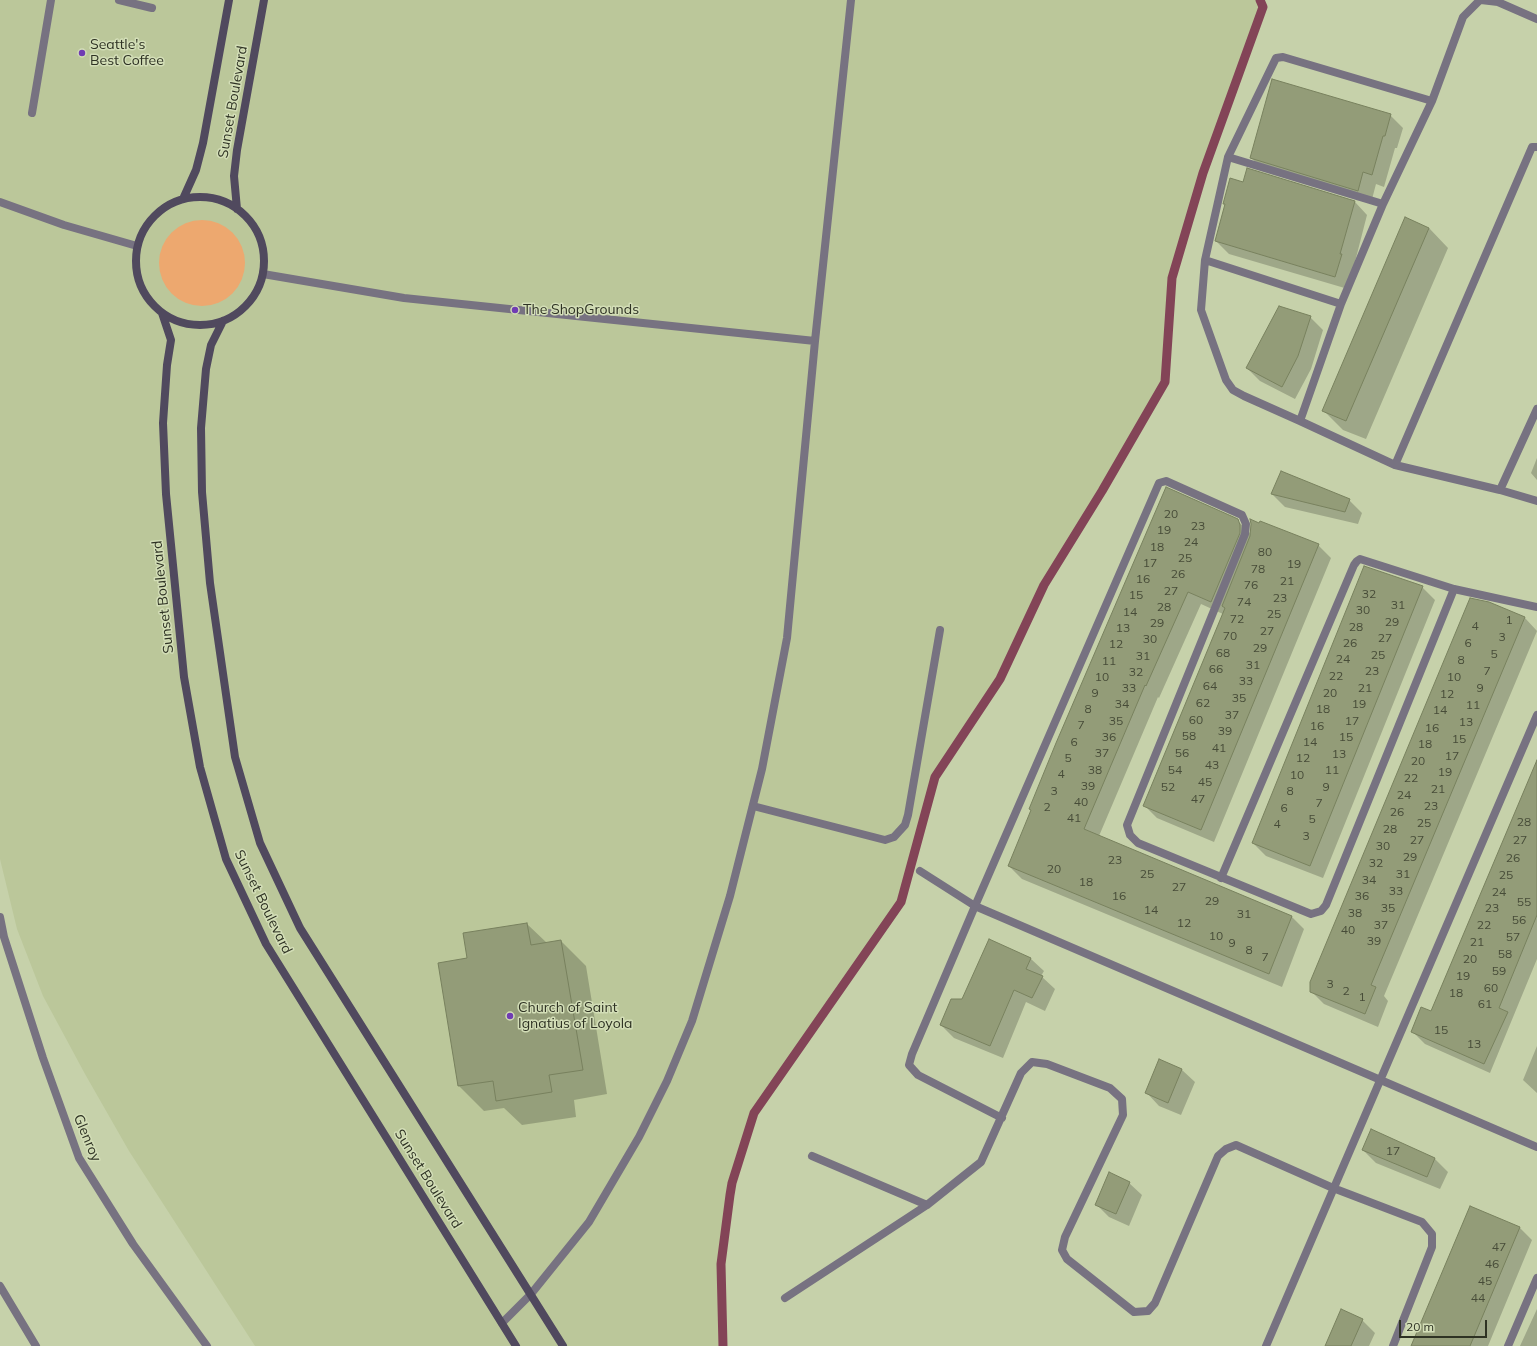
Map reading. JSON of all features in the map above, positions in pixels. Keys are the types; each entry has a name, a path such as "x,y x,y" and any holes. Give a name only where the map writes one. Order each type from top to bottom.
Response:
{"main road":[{"name":"Sunset Boulevard","path":"183,199 196,170 203,143 229,0"},
{"name":"Sunset Boulevard","path":"237,209 234,176 237,150 264,0"},
{"path":"197,196 225,202 237,209 248,219 256,231 262,245 264,260 263,274 258,289 249,302 237,313 223,321 208,325 176,321 162,313 151,303 142,290 137,276 135,261 137,246 143,230 153,216 167,206 183,199 197,196"},
{"name":"Sunset Boulevard","path":"162,313 171,340 167,365 163,423 166,494 184,669 200,767 226,859 266,944 516,1346"},
{"name":"Sunset Boulevard","path":"223,321 210,345 206,369 201,428 202,492 210,583 235,757 260,842 300,928 563,1346"}],"street":[{"path":"32,113 51,0"},
{"path":"119,0 152,8"},
{"path":"502,1323 531,1294 589,1222 639,1137 667,1081 692,1021 730,896 762,768 787,638 815,341 851,0"},
{"path":"1300,421 1341,304 1383,204 1432,101 1463,17 1481,0 1498,2 1537,19"},
{"path":"1432,101 1284,57 1276,58 1228,157 1205,260 1201,310 1226,380 1233,390 1395,465 1500,490 1537,501"},
{"path":"1395,465 1532,147 1537,147"},
{"path":"1228,157 1383,204"},
{"path":"0,202 64,225 137,246"},
{"path":"1205,260 1341,304"},
{"path":"263,274 404,298 815,341"},
{"path":"1500,490 1537,409"},
{"path":"1002,1118 918,1075 909,1065 912,1054 974,906 1159,483 1166,481 1242,515 1246,524 1245,534 1127,825 1130,835 1138,843 1311,914 1321,911 1326,905 1454,589"},
{"path":"1221,878 1354,565 1360,559 1454,589 1537,607"},
{"path":"753,806 884,840 894,837 905,825 908,815 940,630"},
{"path":"1266,1346 1537,715"},
{"path":"920,871 974,906 1537,1147"},
{"name":"Glenroy","path":"0,917 2,936 78,1158 133,1244 207,1346"},
{"path":"785,1298 927,1205 981,1162 1021,1073 1032,1062 1047,1064 1110,1088 1122,1099 1123,1115 1065,1237 1062,1250 1067,1259 1134,1312 1148,1311 1155,1303 1218,1156 1226,1149 1236,1145 1333,1188 1422,1222 1432,1234 1432,1248 1393,1346"},
{"path":"812,1156 927,1205"},
{"path":"1508,1346 1537,1278"},
{"path":"0,1286 36,1346"}],"shaded area":[{"path":"0,0 1260,0 1263,7 1203,173 1172,278 1165,382 1044,585 1000,679 935,777 901,902 750,1114 730,1195 721,1264 723,1346 255,1346 129,1151 43,996 17,929 0,859"},
{"path":"202,220 218,223 226,227 238,239 242,247 245,263 242,279 238,287 226,299 218,303 202,306 186,303 178,299 166,287 162,279 159,263 162,247 166,239 178,227 186,223"}],"building":[{"path":"1272,79 1391,114 1372,175 1363,172 1358,191 1250,158"},
{"path":"1247,168 1355,201 1335,277 1215,241 1230,178 1243,182"},
{"path":"1405,217 1429,228 1346,421 1322,411"},
{"path":"1279,306 1311,316 1298,356 1282,387 1246,368"},
{"path":"1281,471 1350,499 1345,512 1271,494"},
{"path":"1166,487 1238,519 1240,533 1211,602 1188,592 1146,686 1145,685 1084,829 1292,916 1269,974 1008,866 1056,743"},
{"path":"1250,519 1259,523 1260,521 1319,544 1201,830 1143,806 1225,608 1222,606 1250,536"},
{"path":"1364,566 1423,586 1310,866 1252,843"},
{"path":"1470,598 1489,602 1525,617 1371,985 1376,987 1365,1014 1310,992 1310,982"},
{"path":"1537,760 1537,915 1499,1008 1508,1012 1484,1064 1411,1032 1421,1007 1431,1011"},
{"name":"Church of Saint Ignatius of Loyola","path":"527,923 531,945 561,940 583,1070 549,1075 552,1092 496,1101 493,1081 458,1086 438,963 467,958 463,933"},
{"path":"989,939 1031,958 1026,969 1043,976 1032,998 1014,990 990,1046 940,1025 951,999 962,999"},
{"path":"1159,1059 1182,1069 1168,1103 1145,1093"},
{"path":"1371,1129 1435,1158 1427,1177 1362,1150"},
{"path":"1109,1172 1130,1182 1116,1214 1095,1205"},
{"path":"1470,1206 1520,1227 1470,1346 1411,1346"},
{"path":"1341,1309 1363,1319 1351,1346 1325,1346"}],"waterway":[{"path":"723,1346 721,1264 730,1195 732,1183 754,1113 901,902 935,777 1000,679 1044,585 1102,491 1165,382 1172,278 1203,173 1263,7 1260,0"}],"place":[{"name":"Seattle's Best Coffee","path":"82,53"},
{"name":"The ShopGrounds","path":"515,310"},
{"name":"Church of Saint Ignatius of Loyola","path":"510,1016"}]}
